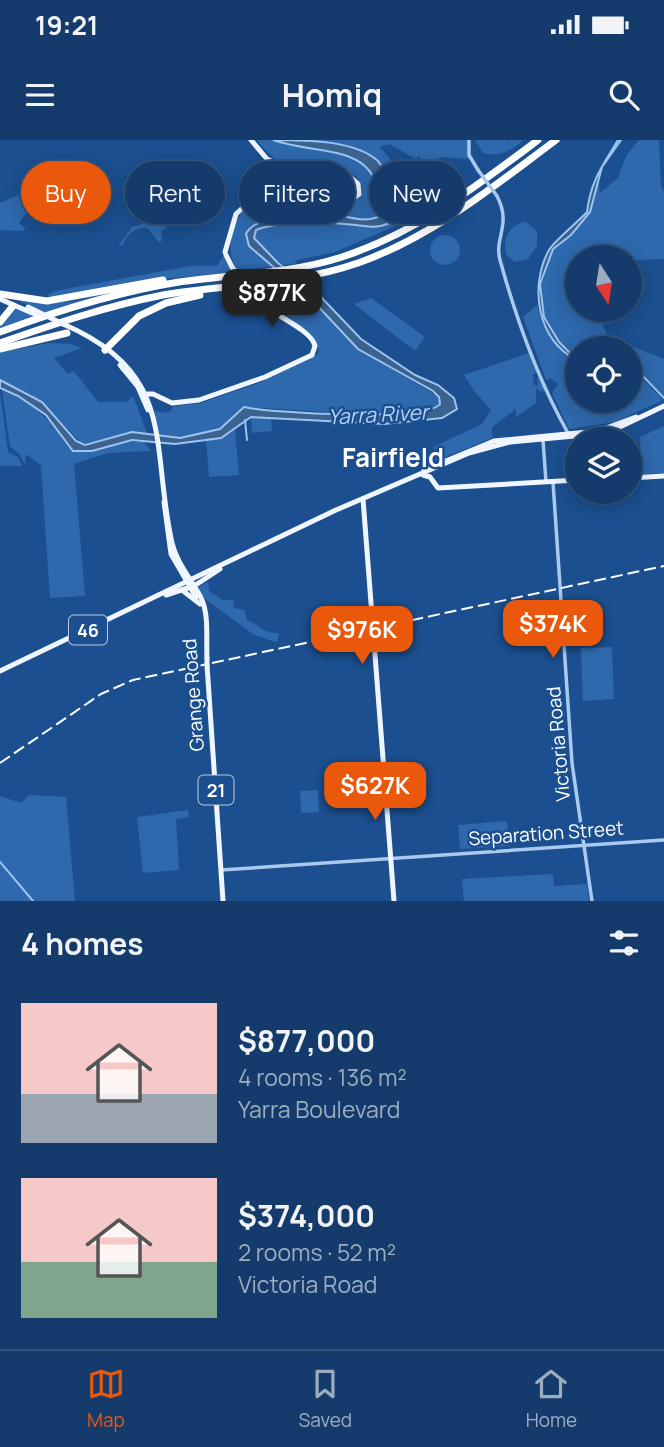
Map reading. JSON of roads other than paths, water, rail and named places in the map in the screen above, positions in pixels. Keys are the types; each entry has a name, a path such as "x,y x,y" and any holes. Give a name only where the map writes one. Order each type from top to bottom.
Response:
{"highway":[{"path":"0,322 9,301 59,299 128,285 301,267 356,252 402,232 457,199 538,140"},
{"path":"0,346 114,306 311,276 362,261 412,239 465,206 556,140"},
{"path":"0,332 102,298 202,279"},
{"path":"104,348 135,319 160,306 227,287"},
{"path":"0,346 66,329"}],"main road":[{"path":"145,397 156,395 176,403 203,400 265,377 312,355 315,346 311,337 276,316 253,296 230,265 226,254 227,243 237,213 249,202 311,196 347,203 356,199 358,184 351,177 319,180 291,173 267,159 251,140"},
{"path":"9,301 66,329"},
{"name":"21","path":"66,329 104,348 138,379 150,409 160,456 172,543 189,580"},
{"name":"46","path":"623,427 663,405"},
{"name":"46","path":"0,671 179,589 189,580 211,573 336,510 443,464 496,444 565,436"},
{"name":"46","path":"543,438 565,437"},
{"name":"46","path":"430,471 443,464"},
{"path":"423,473 430,471 436,484"},
{"path":"423,473 436,484 565,481"},
{"path":"642,477 664,476"},
{"path":"363,498 394,901"},
{"name":"46","path":"336,510 363,498"},
{"path":"355,503 361,507 364,514"},
{"path":"189,580 179,589 200,604"},
{"name":"Grange Road","path":"189,580 204,612"},
{"name":"Grange Road","path":"189,580 203,603 204,612 223,901"}],"street":[{"path":"469,140 469,155 497,197 504,221 500,259 535,361 565,427 560,435"},
{"name":"Victoria Road","path":"543,438 563,626 572,763 592,901"},
{"name":"Separation Street","path":"221,870 664,839"}],"water":[{"path":"273,140 343,145 368,154 378,161 369,161 369,170 345,155"},
{"path":"618,140 621,140 602,167 590,212 571,235 553,249 540,284 544,317 565,348 565,352 553,340 545,326 540,311 539,280 549,250 587,212 594,182 602,166"},
{"path":"355,219 367,219 369,224 387,224 373,227 337,224 355,224"},
{"name":"Yarra River","path":"257,224 287,224 256,230 254,238 278,263 321,297 361,339 415,375 438,385 454,398 457,409 442,418 384,424 251,417 221,438 175,444 132,440 92,451 73,451 46,415 18,396 0,388 0,380 42,402 76,441 85,445 132,432 180,438 220,429 244,407 284,412 379,414 429,410 440,404 439,397 433,391 358,349 314,302 249,246 246,234"}],"waterway":[{"path":"642,375 664,398"},
{"path":"245,420 247,440"},
{"path":"0,862 33,901"}],"railway":[{"path":"0,763 101,694 133,680 664,566"}],"district":[{"name":"Fairfield","path":"393,457"}]}
